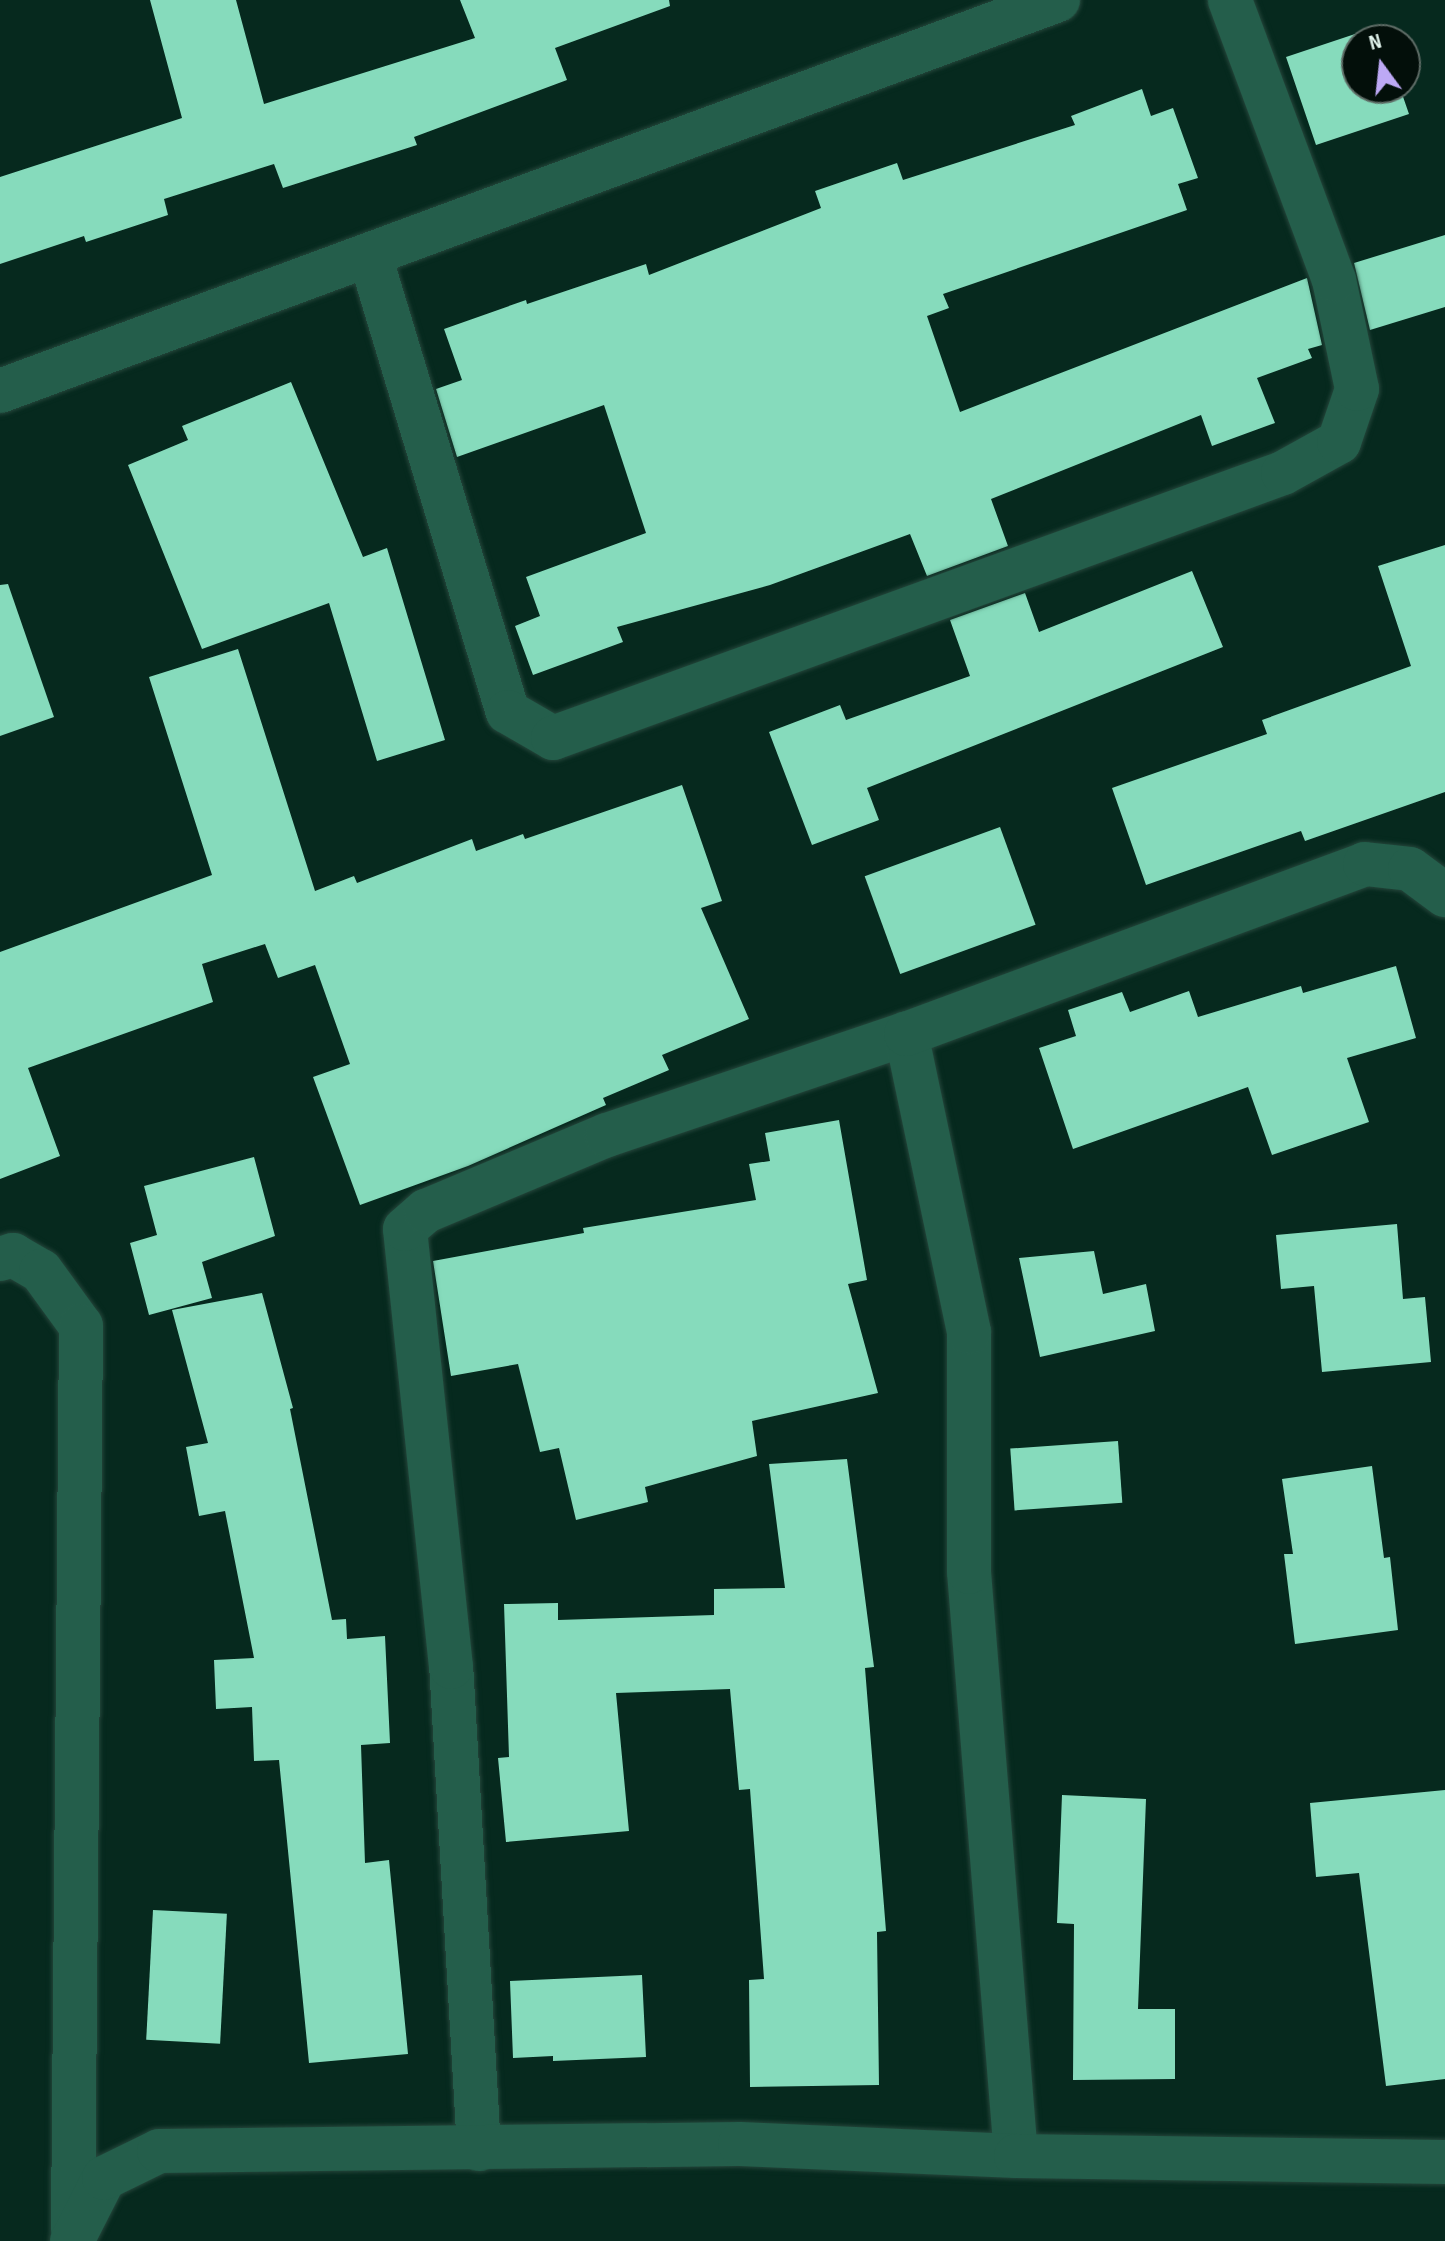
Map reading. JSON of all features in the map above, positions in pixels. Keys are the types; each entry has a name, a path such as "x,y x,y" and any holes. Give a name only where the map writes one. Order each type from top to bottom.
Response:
{"street":[{"path":"0,391 1058,0"},
{"path":"370,256 508,712 553,738 1283,473 1339,442 1357,389 1334,280 1230,0"},
{"path":"479,2149 451,1667 405,1229 426,1211 607,1135 906,1034 1365,864 1410,869 1445,895"},
{"path":"906,1034 969,1332 969,1572 1016,2156"},
{"path":"0,1259 13,1255 41,1271 81,1326 73,2238"},
{"path":"73,2238 104,2178 159,2151 740,2144 1016,2156 1445,2162"}],"building":[{"path":"150,0 236,0 264,104 475,38 460,0 669,0 670,6 555,48 567,80 414,137 417,145 283,188 274,164 164,199 168,215 86,242 84,236 0,264 0,177 182,118"},
{"path":"1341,39 1341,104 1406,104 1409,114 1316,145 1286,57"},
{"path":"1142,89 1151,116 1173,108 1198,178 1178,184 1187,210 943,294 949,308 927,316 960,412 1307,278 1322,345 1308,349 1312,358 1257,378 1275,423 1212,446 1201,415 991,499 1008,546 927,576 910,534 770,585 617,627 623,642 533,675 515,626 540,616 526,577 646,533 604,405 457,457 436,389 462,380 444,329 526,300 527,304 646,264 649,275 821,208 815,191 897,163 903,180 1075,125 1071,116"},
{"path":"1445,235 1445,307 1370,330 1354,263"},
{"path":"291,382 363,557 387,548 445,740 377,761 329,603 202,649 128,465 188,440 182,426"},
{"path":"1445,545 1445,792 1305,841 1301,831 1146,885 1112,788 1267,734 1262,720 1411,666 1378,566"},
{"path":"1192,571 1223,647 867,788 879,820 812,845 769,732 840,705 846,720 970,676 950,620 1025,593 1039,632"},
{"path":"8,584 54,717 0,736 0,585"},
{"path":"238,649 315,891 354,876 357,883 472,839 476,851 523,834 525,839 682,785 722,901 701,908 749,1019 662,1055 669,1070 603,1098 606,1105 468,1166 360,1205 313,1077 350,1064 315,965 278,978 265,944 202,964 213,1002 28,1068 60,1156 0,1179 0,952 212,875 149,677"},
{"path":"1000,827 1036,925 900,974 865,876"},
{"path":"1396,966 1416,1038 1347,1058 1369,1122 1272,1155 1248,1087 1073,1149 1039,1048 1076,1036 1068,1010 1122,992 1130,1012 1189,991 1198,1017 1301,986 1303,993"},
{"path":"839,1120 867,1280 848,1284 878,1393 752,1421 757,1456 645,1487 648,1502 576,1520 559,1448 540,1452 518,1364 451,1376 433,1261 584,1233 583,1228 756,1200 749,1164 770,1161 765,1133"},
{"path":"254,1157 275,1236 202,1262 212,1298 149,1315 130,1243 157,1235 144,1186"},
{"path":"1397,1224 1403,1299 1425,1297 1431,1362 1322,1372 1314,1286 1281,1289 1276,1235"},
{"path":"1094,1251 1103,1294 1146,1284 1155,1331 1040,1357 1019,1258"},
{"path":"262,1293 293,1408 290,1409 332,1620 346,1619 347,1639 385,1636 390,1743 361,1745 365,1863 389,1860 408,2054 309,2063 279,1760 254,1761 252,1707 216,1709 214,1660 254,1658 225,1511 199,1516 186,1447 208,1443 172,1310"},
{"path":"1118,1441 1122,1503 1015,1510 1010,1449"},
{"path":"847,1459 874,1667 865,1668 886,1931 877,1932 879,2085 750,2087 749,1980 764,1979 750,1789 739,1790 730,1689 616,1693 629,1831 506,1842 498,1758 509,1757 504,1604 558,1603 558,1620 714,1615 714,1589 785,1588 769,1464"},
{"path":"1372,1466 1384,1558 1390,1557 1398,1630 1295,1644 1284,1554 1293,1554 1282,1479"},
{"path":"1445,1790 1445,2079 1386,2086 1359,1873 1316,1877 1310,1803"},
{"path":"1062,1795 1146,1799 1138,2009 1175,2009 1175,2079 1073,2080 1074,1924 1057,1923"},
{"path":"153,1910 227,1914 220,2044 146,2040"},
{"path":"642,1975 646,2057 553,2061 553,2056 513,2058 510,1981"}]}
